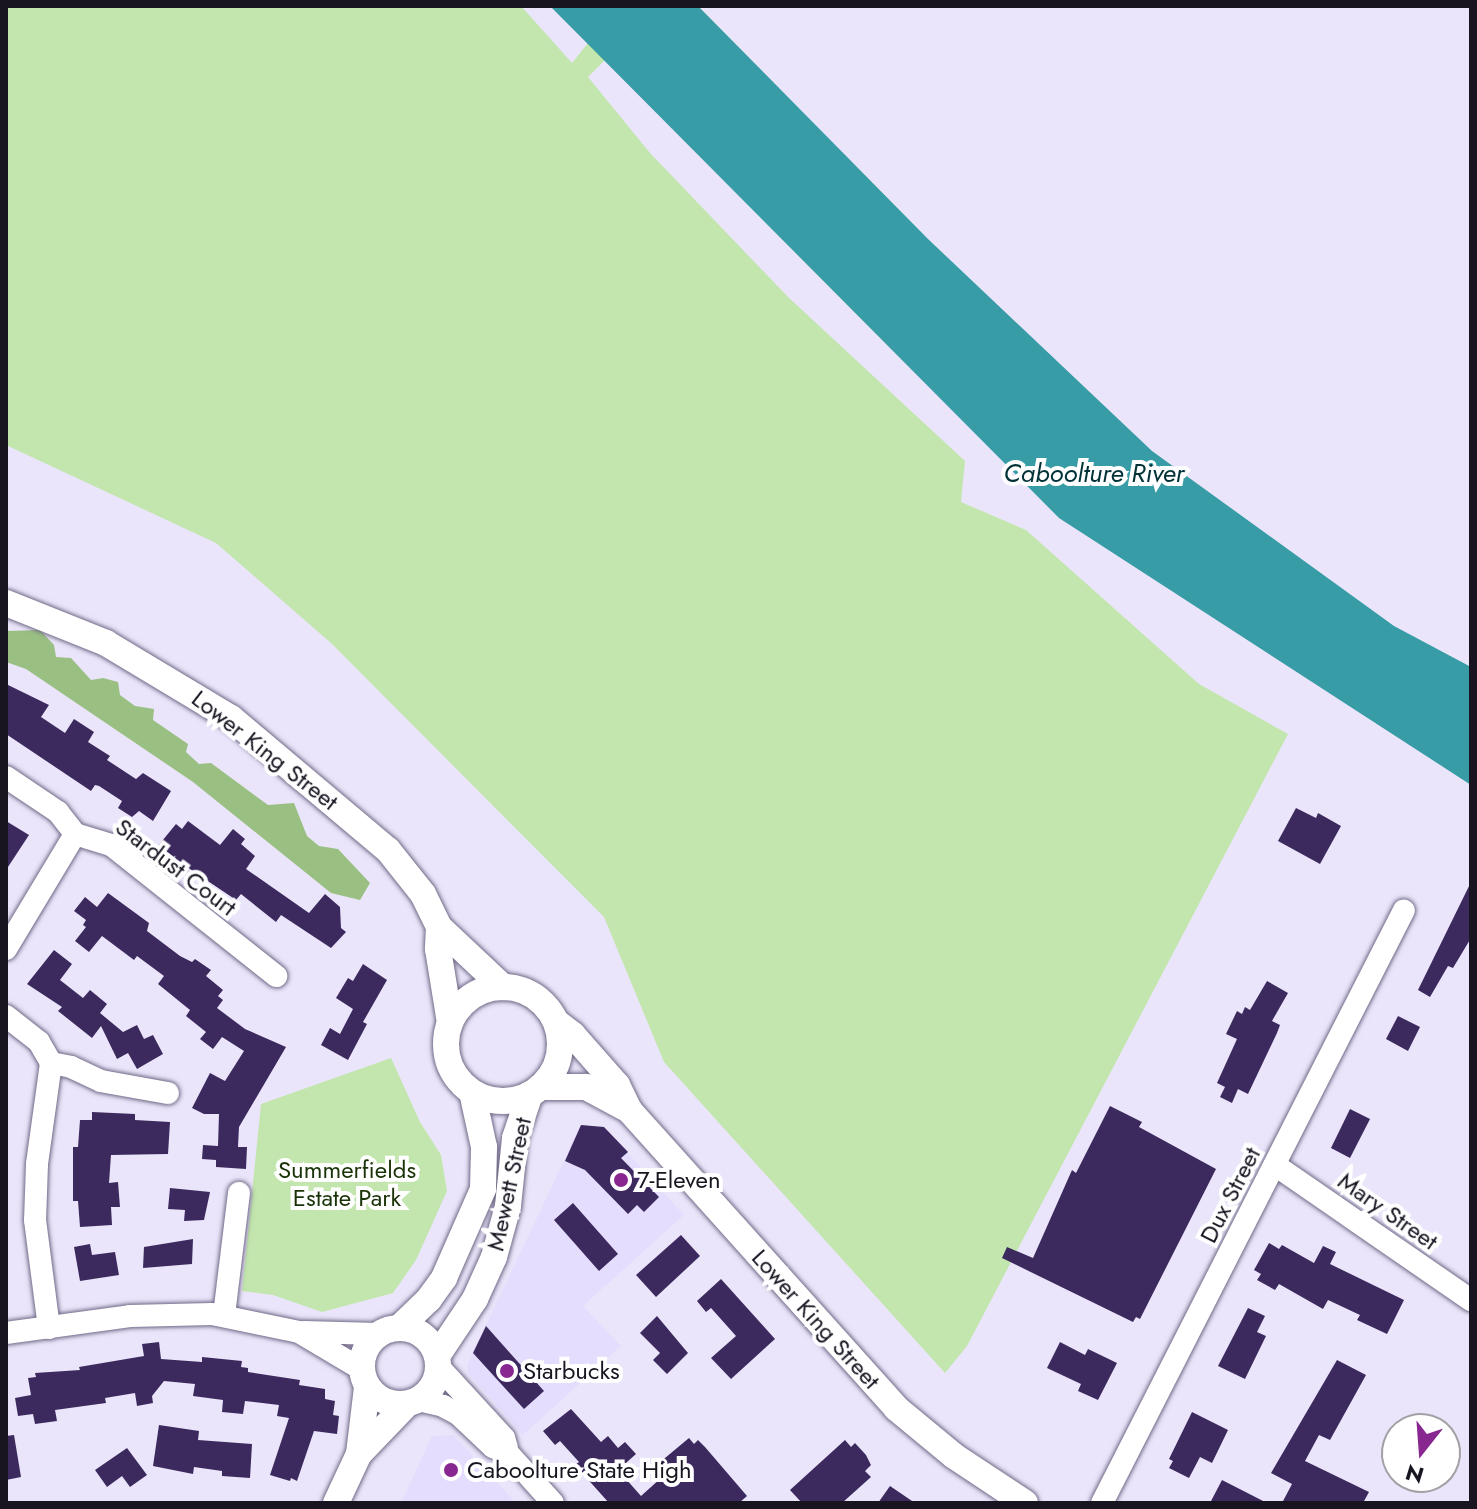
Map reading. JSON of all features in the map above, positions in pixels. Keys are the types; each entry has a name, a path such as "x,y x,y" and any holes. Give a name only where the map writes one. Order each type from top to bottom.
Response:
{"main road":[{"name":"Lower King Street","path":"6,603 106,643 231,718 388,850 423,894 439,927 503,987"},
{"name":"Lower King Street","path":"439,927 438,949 450,1023"},
{"path":"503,987 535,996 617,1085 629,1110 586,1087 535,1091 501,1101 472,1092 451,1068 446,1038 450,1023 470,996 503,987"},
{"path":"535,1091 557,1064 560,1036 556,1022"},
{"name":"Mewett Street","path":"438,1361 475,1299 494,1257 508,1206 515,1138 535,1091"},
{"name":"Mewett Street","path":"388,1331 429,1299 444,1278 483,1189 484,1147 472,1092"},
{"name":"Lower King Street","path":"629,1110 896,1408 954,1456 1025,1503"},
{"path":"336,1503 359,1454 412,1402 433,1386 438,1361 433,1346 418,1332 388,1331 365,1350 359,1454"},
{"path":"364,1378 381,1399 412,1402"}],"street":[{"name":"Stardust Court","path":"6,777 58,812 75,834 111,845 276,976"},
{"path":"6,949 75,834"},
{"name":"Dux Street","path":"1102,1503 1404,910"},
{"path":"6,1016 39,1042 51,1063 37,1164 35,1220 49,1328"},
{"path":"51,1063 71,1067 101,1081 168,1093"},
{"name":"Mary Street","path":"1275,1165 1471,1300"},
{"path":"224,1315 239,1193"},
{"path":"6,1333 130,1316 224,1315 299,1332 388,1331"},
{"path":"299,1332 364,1378"},
{"path":"438,1361 504,1438 508,1453"},
{"path":"412,1402 443,1406 458,1414 493,1447 508,1453 553,1503"}],"shaded area":[{"path":"581,1125 604,1127 684,1215 583,1306 621,1346 523,1435 468,1373 467,1365"},
{"name":"Caboolture State High","path":"453,1435 516,1503 401,1503 432,1436"}],"green space":[{"path":"6,6 521,6 572,63 588,43 605,60 588,77 650,153 788,297 965,461 961,502 1026,530 1199,684 1288,734 967,1346 945,1373 664,1062 604,917 331,643 216,543 6,445"},
{"path":"40,630 54,645 56,657 71,658 91,680 103,678 118,682 120,695 135,706 154,709 153,720 188,744 186,752 199,764 211,763 268,805 294,803 307,836 319,846 338,849 370,883 360,900 331,893 193,782 26,669 6,662 6,631"},
{"name":"Summerfields Estate Park","path":"391,1058 420,1122 441,1155 447,1191 416,1260 393,1293 322,1312 273,1295 242,1291 261,1104"}],"water":[{"name":"Caboolture River","path":"550,6 698,6 928,239 1152,451 1394,626 1471,667 1471,785 1059,518"}],"building":[{"path":"6,684 49,705 41,717 65,733 74,719 94,732 88,742 110,756 107,760 136,779 143,773 171,791 153,821 139,811 132,817 118,808 122,801 99,786 95,785 91,791 6,734"},
{"path":"1296,808 1316,818 1318,813 1341,826 1320,864 1278,841"},
{"path":"6,821 29,835 6,870"},
{"path":"188,821 220,845 233,829 245,839 241,844 255,856 246,869 309,913 325,894 340,907 341,928 346,932 331,948 281,915 276,922 241,894 236,900 190,869 185,876 153,852 176,824 182,829"},
{"path":"1471,882 1471,938 1453,968 1448,966 1430,997 1418,990"},
{"path":"108,893 149,923 147,931 180,956 192,962 195,959 211,970 206,976 223,990 218,996 223,1000 217,1008 245,1029 286,1047 239,1127 238,1147 247,1147 246,1169 216,1167 216,1160 202,1159 203,1145 218,1146 219,1114 204,1114 192,1108 210,1073 225,1081 244,1051 222,1037 213,1049 200,1039 206,1032 186,1016 190,1010 158,984 164,976 137,956 134,960 102,936 89,952 75,941 86,927 83,925 86,920 74,911 85,897 97,907"},
{"path":"54,950 72,964 60,980 83,998 90,990 107,1004 100,1013 123,1032 137,1025 144,1039 153,1035 163,1054 137,1069 128,1053 117,1059 101,1026 92,1038 58,1011 62,1007 27,984"},
{"path":"363,964 387,980 363,1022 367,1024 348,1060 321,1045 330,1028 340,1034 353,1009 336,998 348,978 353,981"},
{"path":"1267,981 1288,993 1272,1021 1280,1025 1248,1094 1238,1089 1232,1103 1220,1097 1225,1087 1217,1083 1237,1039 1226,1034 1237,1011 1242,1014 1245,1007 1250,1010"},
{"path":"1398,1016 1420,1027 1408,1051 1386,1039"},
{"path":"1110,1106 1142,1122 1139,1127 1216,1169 1140,1319 1136,1317 1133,1322 1002,1258 1007,1247 1033,1258 1072,1170 1076,1173"},
{"path":"1350,1109 1370,1119 1350,1158 1331,1148"},
{"path":"92,1112 135,1114 135,1120 170,1122 168,1154 111,1155 109,1183 118,1182 120,1207 111,1207 112,1225 80,1227 78,1201 73,1201 73,1147 78,1147 80,1120 92,1120"},
{"path":"581,1125 604,1127 628,1152 621,1158 659,1197 644,1212 637,1205 628,1214 585,1170 565,1161"},
{"path":"170,1188 210,1192 204,1220 184,1221 185,1210 168,1209"},
{"path":"573,1203 618,1254 599,1271 554,1220"},
{"path":"681,1235 700,1256 656,1297 636,1275"},
{"path":"193,1239 192,1264 143,1268 144,1247"},
{"path":"1269,1243 1279,1249 1282,1245 1314,1263 1323,1246 1336,1252 1330,1264 1404,1300 1387,1334 1357,1320 1360,1315 1328,1300 1323,1309 1279,1284 1275,1290 1257,1280 1261,1274 1254,1270"},
{"path":"90,1244 92,1255 115,1252 119,1275 80,1281 74,1247"},
{"path":"721,1279 775,1339 731,1379 711,1358 736,1336 711,1308 706,1312 697,1301"},
{"path":"1248,1308 1265,1316 1257,1332 1266,1336 1245,1379 1218,1366"},
{"path":"657,1316 688,1353 667,1374 653,1360 660,1353 640,1333"},
{"name":"Starbucks","path":"486,1326 544,1391 524,1409 473,1353"},
{"path":"159,1342 161,1359 202,1362 202,1357 242,1361 241,1367 248,1368 248,1372 300,1380 299,1385 325,1389 325,1399 335,1401 333,1415 339,1416 337,1434 314,1431 297,1481 291,1478 290,1481 270,1475 289,1418 277,1416 279,1405 245,1401 243,1414 222,1412 223,1400 193,1396 195,1384 164,1381 152,1396 153,1403 137,1406 135,1393 105,1398 106,1403 55,1410 57,1421 35,1424 33,1414 18,1416 15,1398 31,1395 28,1378 36,1377 35,1373 80,1370 79,1367 144,1356 142,1344"},
{"path":"1060,1342 1085,1355 1088,1349 1117,1363 1098,1400 1078,1391 1081,1384 1047,1368"},
{"path":"1337,1360 1366,1375 1330,1440 1319,1435 1305,1461 1369,1492 1363,1503 1282,1503 1292,1484 1271,1473"},
{"path":"571,1409 601,1442 608,1436 618,1448 625,1442 636,1454 618,1470 641,1496 661,1478 653,1468 689,1438 694,1444 698,1440 705,1447 747,1496 739,1503 609,1503 575,1465 579,1462 560,1441 555,1445 543,1431"},
{"path":"1192,1412 1228,1430 1212,1463 1200,1457 1189,1478 1169,1468 1173,1461 1169,1459"},
{"path":"159,1425 199,1431 198,1440 252,1444 250,1478 222,1476 222,1471 194,1467 193,1474 153,1466"},
{"path":"14,1435 21,1477 6,1480 6,1436"},
{"path":"845,1440 851,1447 855,1443 866,1455 871,1465 865,1471 871,1477 842,1503 802,1503 790,1490"},
{"path":"127,1448 147,1475 130,1487 122,1476 107,1487 95,1470"},
{"path":"1222,1480 1267,1503 1210,1503"},
{"path":"890,1486 915,1503 878,1503"}],"place":[{"name":"7-Eleven","path":"621,1180"},
{"name":"Starbucks","path":"507,1371"},
{"name":"Caboolture State High","path":"451,1470"}]}
